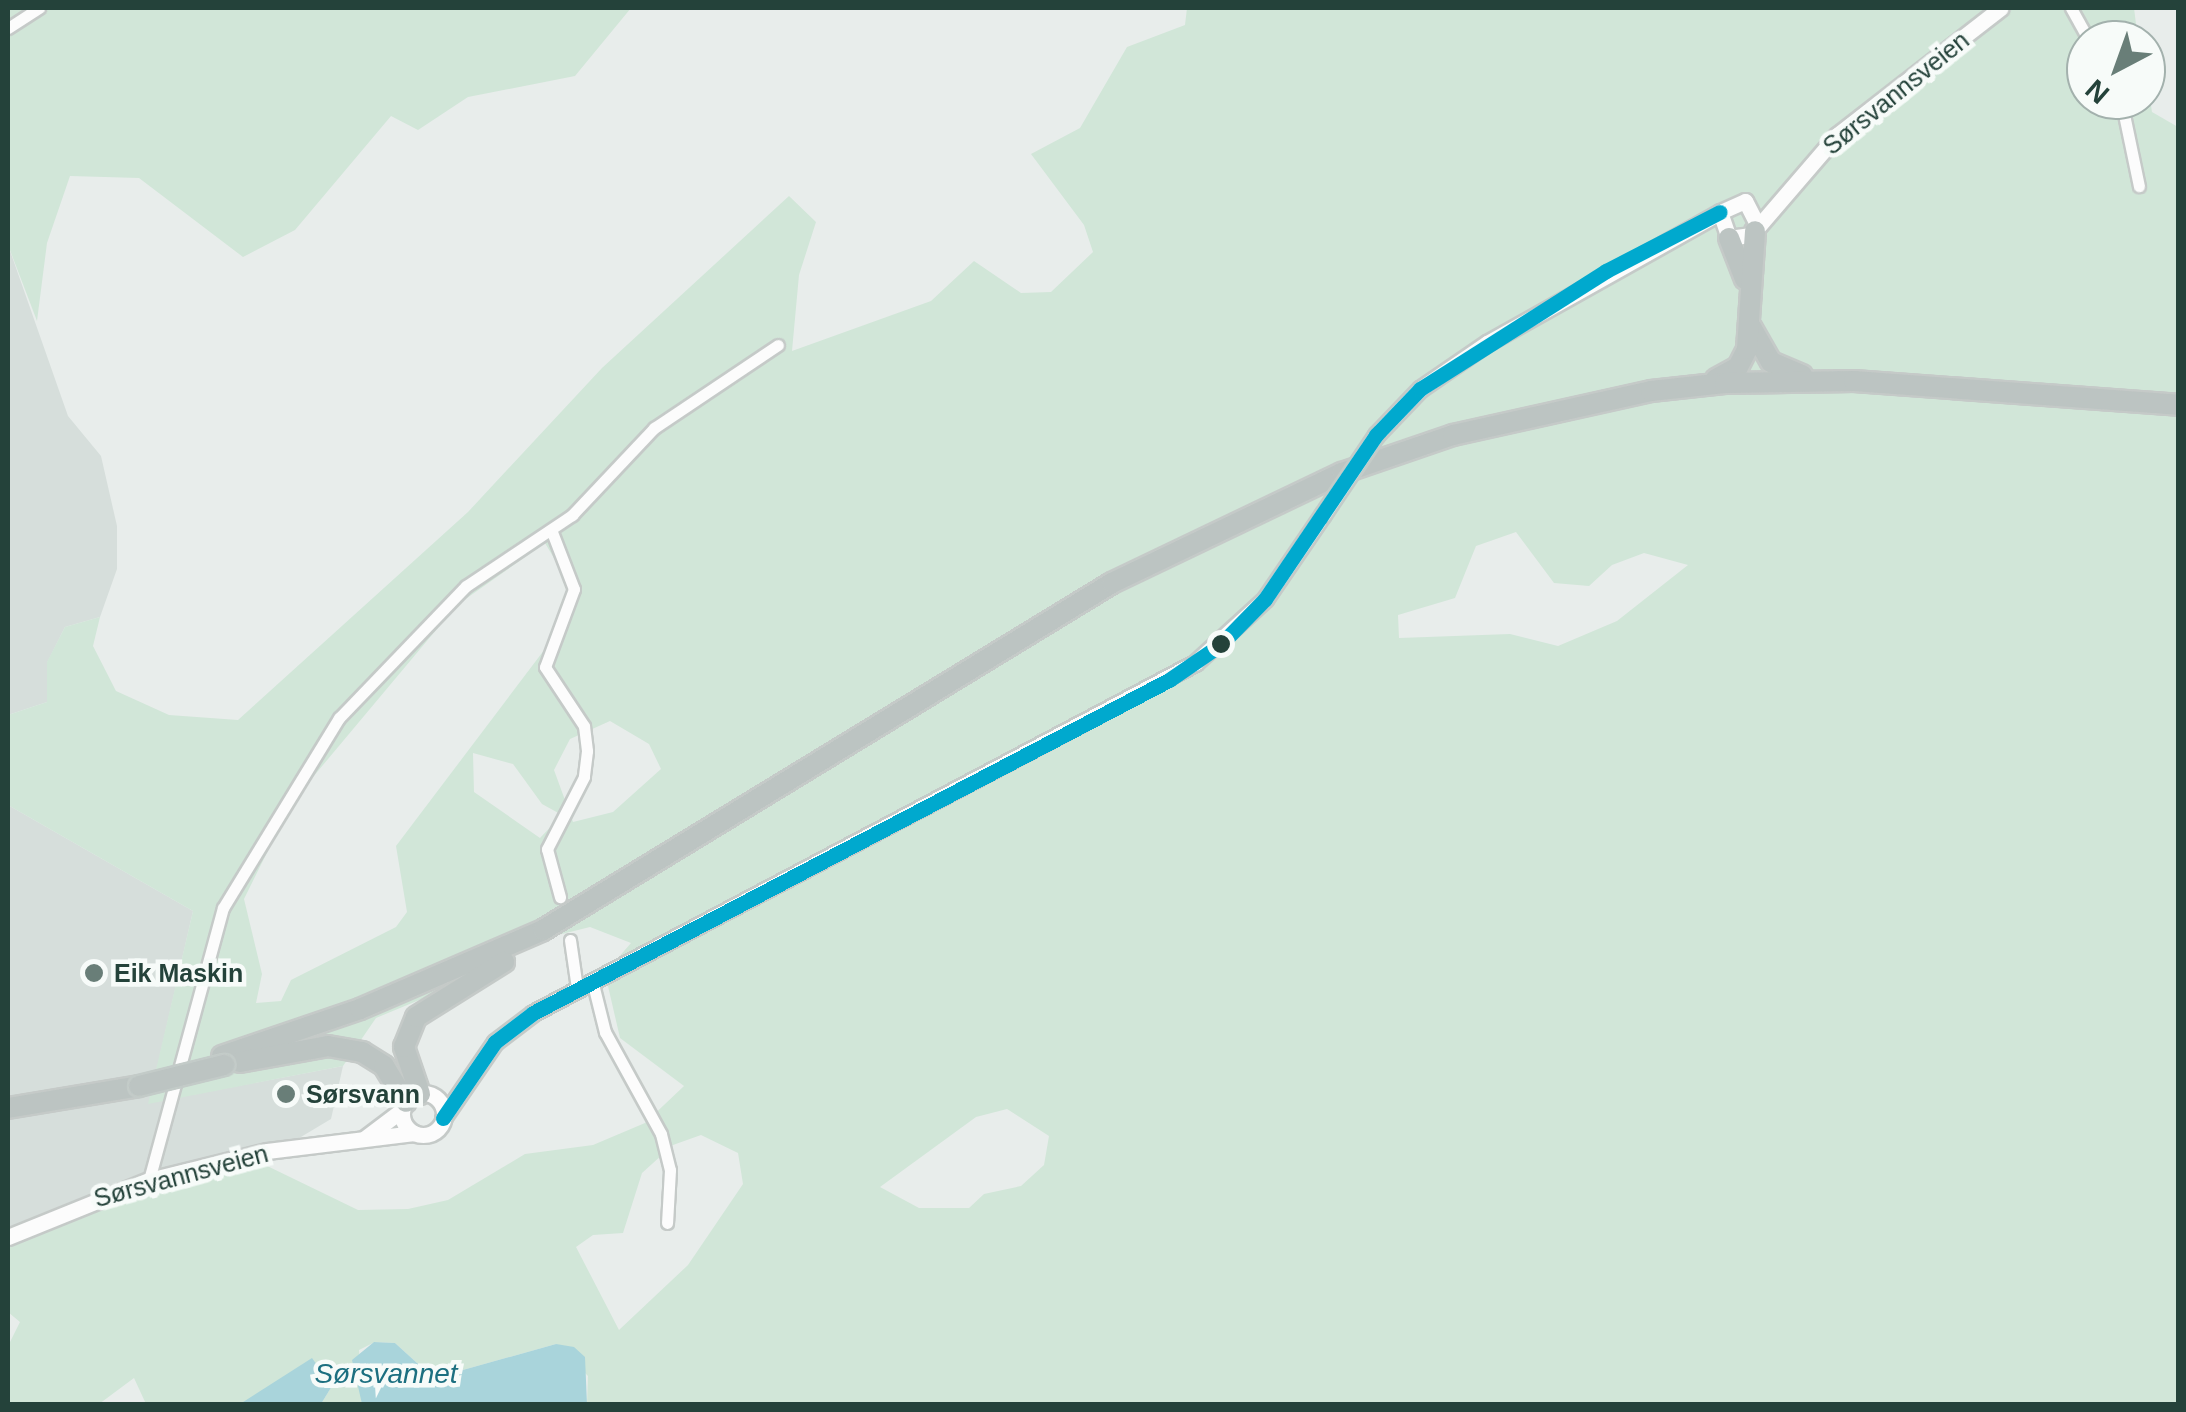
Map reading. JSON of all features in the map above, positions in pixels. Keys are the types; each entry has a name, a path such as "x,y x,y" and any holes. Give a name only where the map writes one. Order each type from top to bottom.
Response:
{"highway":[{"path":"223,1060 360,1009 543,930 1112,583 1223,525 1453,435 1650,390 1726,377 1747,349 1747,286 1756,228"},
{"path":"1727,236 1747,286"},
{"path":"1749,323 1765,356 1783,370 1854,381 2178,405"},
{"path":"1650,390 1854,381"},
{"path":"414,1100 404,1048 416,1017 520,953 644,886 1111,595 1334,485 1432,452 1594,411 1721,395 1848,394 2178,416"},
{"path":"8,1108 138,1081 356,1023 520,953"},
{"path":"223,1060 328,1046 362,1052 384,1066 414,1100"},
{"path":"8,1098 138,1081"}],"main road":[{"name":"Sørsvannsveien","path":"1756,228 1836,136 2001,8"},
{"name":"Sørsvannsveien","path":"1720,212 1745,201 1770,198 1796,182"},
{"path":"1678,236 1727,236 1756,228 1745,201"},
{"path":"414,1100 414,1134 433,1132 470,1074 503,1034 585,984 1169,680 1241,626 1376,436 1420,389 1487,343 1720,212 1727,236"},
{"path":"362,1140 414,1100 470,1074"},
{"path":"414,1100 443,1118"},
{"name":"Sørsvannsveien","path":"8,1237 149,1180 267,1151 414,1134"}],"street":[{"path":"8,28 40,8"},
{"path":"2125,120 2138,186"},
{"path":"149,1180 223,908 268,822 339,718 466,586 552,532 654,428 778,344"},
{"path":"552,532 574,589 544,667 584,726 588,750 584,776 547,849 560,897"},
{"path":"570,940 606,1032 662,1134 670,1170 666,1223"}],"shaded area":[{"path":"8,245 68,416 101,456 117,526 117,569 100,617 65,627 47,663 47,702 8,715"},
{"path":"8,805 193,911 149,1103 343,1066 331,1119 259,1162 199,1182 126,1184 8,1243"}],"green space":[{"path":"8,8 631,8 575,76 468,97 418,130 391,116 295,230 243,257 139,178 70,176 47,243 37,321 8,245"},
{"path":"1187,8 2134,8 2136,20 2066,20 2066,120 2166,120 2178,127 2178,1404 587,1404 588,1376 556,1344 445,1375 428,1373 395,1343 375,1342 359,1350 362,1404 321,1404 332,1386 240,1404 146,1404 134,1378 99,1404 8,1404 8,1346 20,1322 8,1312 8,1243 126,1184 199,1182 259,1162 358,1210 408,1209 448,1200 525,1154 593,1145 645,1123 684,1086 620,1038 605,973 631,943 590,927 542,939 489,971 376,1018 343,1066 148,1104 193,911 8,805 8,715 47,702 47,662 65,627 100,617 93,646 116,691 169,715 238,720 468,512 602,368 789,196 816,222 799,275 792,351 931,301 974,261 1021,293 1051,292 1093,252 1084,225 1031,154 1080,128 1127,47 1185,25","holes":["1516,532 1554,583 1589,586 1612,565 1644,553 1688,565 1617,621 1558,646 1510,634 1399,638 1398,615 1455,598 1476,546","545,543 570,585 554,637 396,846 407,912 396,927 291,980 281,1001 256,1003 262,974 244,899 292,802 457,605","610,721 649,744 661,769 613,812 573,822 554,770 570,739","473,753 513,764 542,804 562,815 540,838 474,792","1007,1109 1049,1136 1044,1165 1021,1186 984,1194 969,1208 919,1208 880,1187 976,1117","701,1135 738,1153 743,1184 688,1265 619,1330 576,1247 593,1235 623,1233 642,1173 673,1145"]}],"water":[{"name":"Sørsvannet","path":"374,1342 395,1343 428,1373 445,1375 556,1344 574,1347 585,1357 587,1404 362,1404 352,1360"},
{"name":"Sørsvannet","path":"312,1358 332,1386 321,1404 240,1404"}],"transit line":[{"path":"443,1118 495,1042 533,1013 1169,680 1220,645 1265,599 1376,435 1420,389 1606,271 1720,212"}],"place":[{"name":"Eik Maskin","path":"94,973"},
{"name":"Sørsvann","path":"286,1094"}]}
